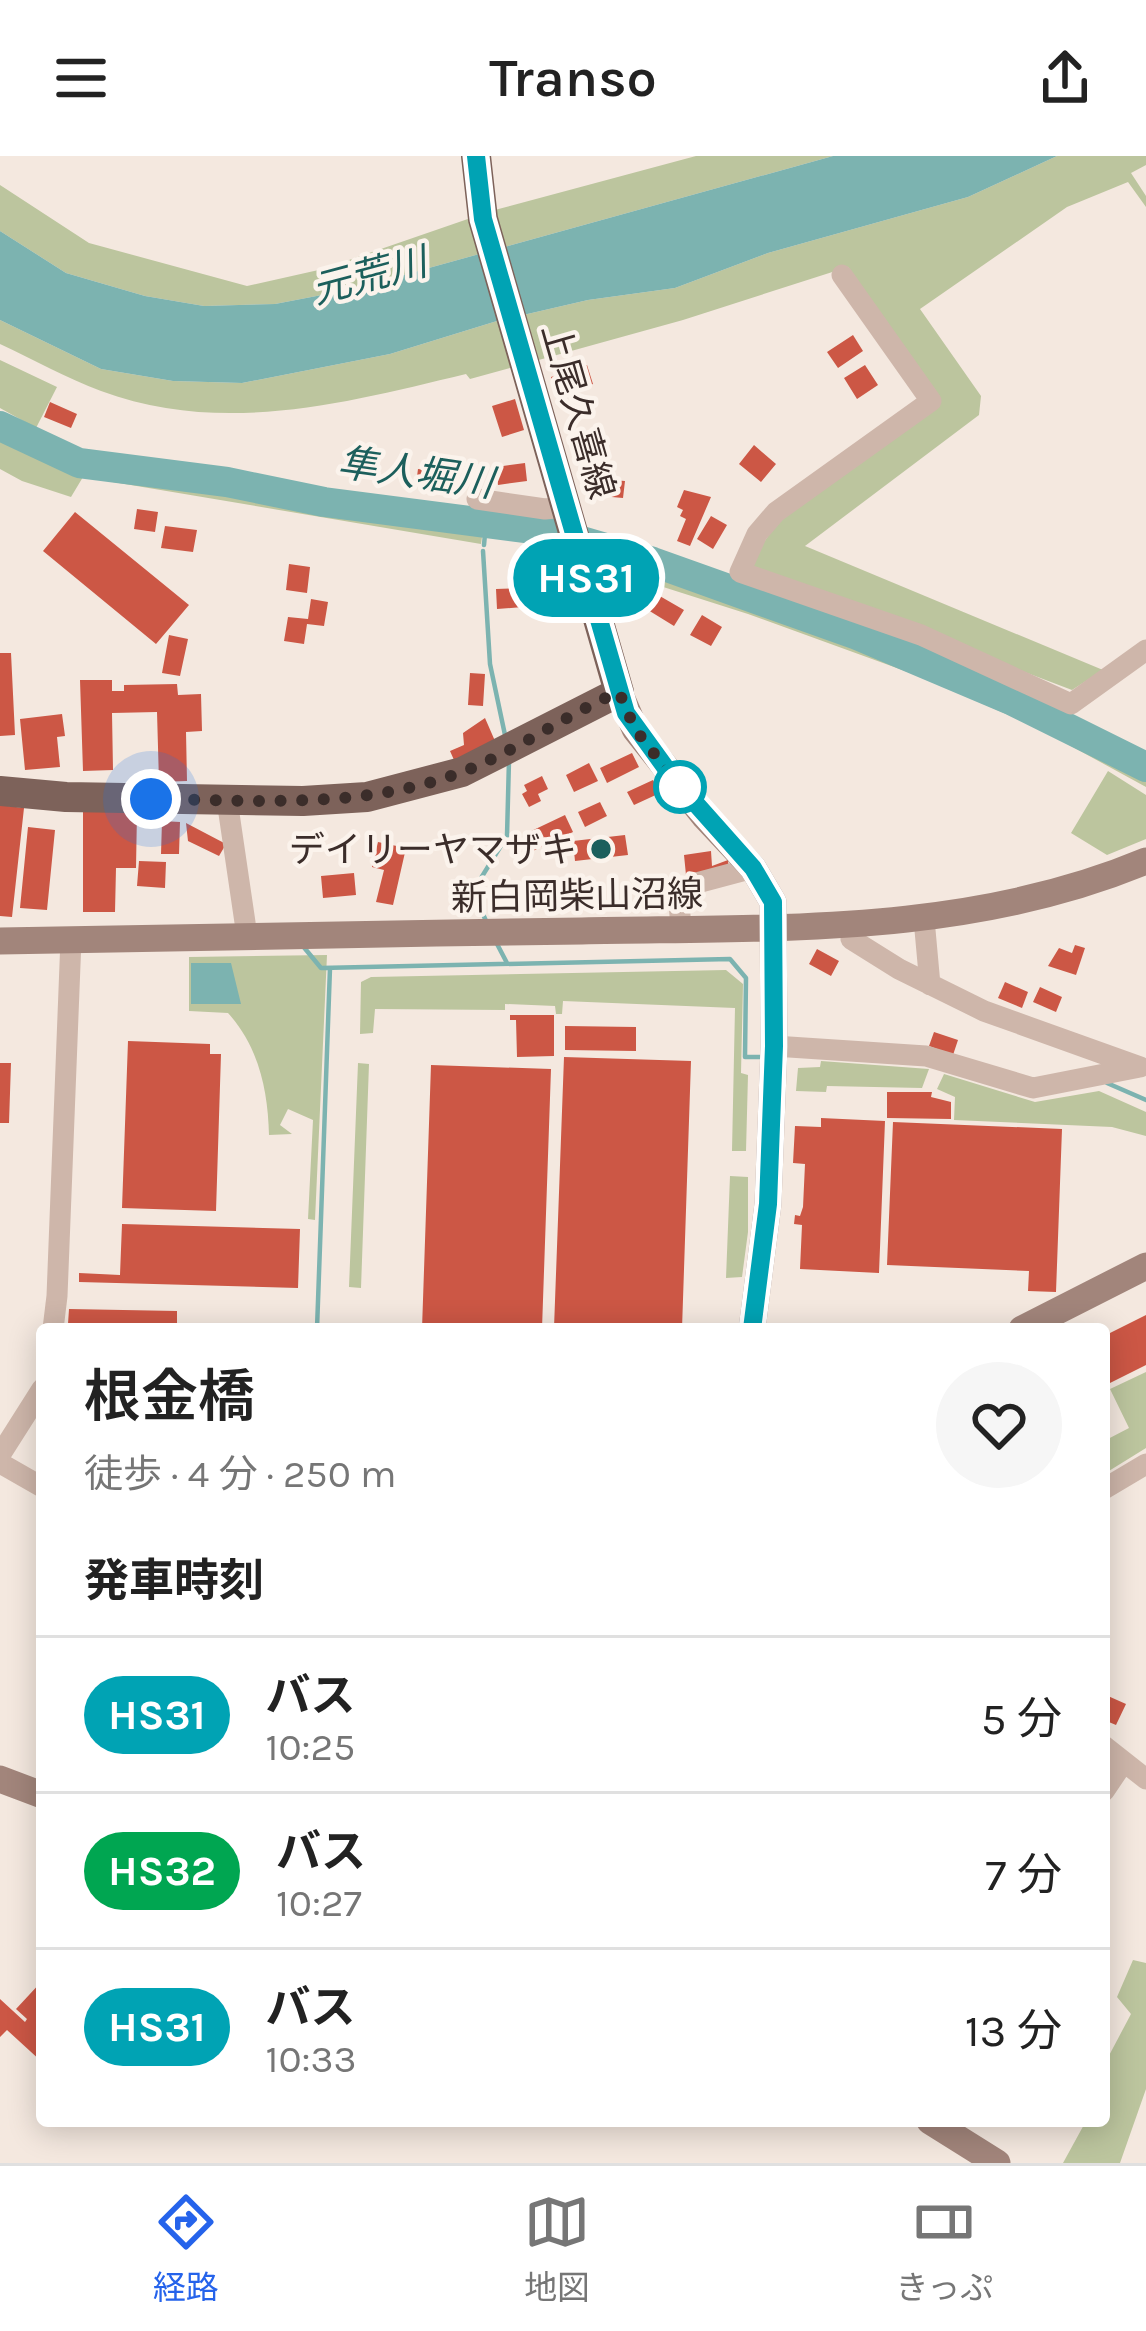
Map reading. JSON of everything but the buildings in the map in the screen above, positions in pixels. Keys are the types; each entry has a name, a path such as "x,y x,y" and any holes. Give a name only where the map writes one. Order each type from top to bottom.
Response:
{"main road":[{"name":"上尾久喜線","path":"476,156 483,219 619,692"},
{"path":"0,791 66,797 345,800 413,788 494,758 619,692"}],"street":[{"path":"842,275 931,401 776,512 757,534 740,572 921,635 1071,704 1146,650"},
{"path":"477,499 567,513"},
{"path":"619,692 635,729 770,894 775,928 774,1046 765,1244 753,1323"},
{"path":"227,800 247,936"},
{"name":"新白岡柴山沼線","path":"0,941 775,928 924,919 975,913 1064,892 1146,861"},
{"path":"681,929 678,889 753,868"},
{"path":"924,919 930,985"},
{"path":"53,1323 70,939"},
{"path":"851,939 984,1011 1143,1068"},
{"path":"774,1046 926,1056 1033,1088 1143,1068"},
{"path":"1034,1323 1146,1266"},
{"path":"36,1399 0,1459 36,1482"},
{"path":"1110,1485 1146,1464"},
{"path":"1110,1751 1146,1779"},
{"path":"1110,1782 1123,1763"},
{"path":"0,1779 36,1794"},
{"path":"946,2127 997,2163"}],"green space":[{"path":"696,156 833,156 353,289 275,304 204,306 145,296 66,273 0,231 0,185 89,243 247,286 323,269 491,211"},
{"path":"1057,156 1146,156 1146,165 1131,173 1146,196 1146,207 1128,182 1067,207 920,309 981,396 979,415 805,546 1103,670 1072,690 756,570 751,562 778,521 939,403 848,267 683,320 470,379 466,374 284,410 192,411 147,404 88,386 0,344 0,320 101,369 173,381 242,383 390,354 497,321 588,300 675,288 768,253 968,197"},
{"path":"0,360 57,387 36,428 0,408"},
{"path":"0,438 84,472 476,534 482,537 481,544 83,477 71,497 0,469"},
{"path":"642,548 912,642 1146,754 1146,763 955,668 641,556"},
{"path":"637,570 910,661 1146,778 1146,787 1038,728 927,679 635,578"},
{"path":"1108,771 1146,795 1146,839 1107,855 1071,833"},
{"path":"327,955 315,1220 308,1219 313,1120 288,1109 280,1125 292,1134 269,1135 260,1070 239,1026 228,1013 189,1011 189,957"},
{"path":"726,970 743,984 746,1151 732,1151 735,1008 563,1001 562,1014 556,1014 555,1006 505,1004 505,1010 375,1009 373,1033 360,1034 361,982 371,977"},
{"path":"821,1061 929,1069 922,1088 827,1086 826,1092 796,1091 798,1068 820,1067"},
{"path":"358,1063 369,1064 361,1288 349,1287"},
{"path":"944,1074 1035,1102 1099,1091 1146,1112 1146,1136 1112,1127 954,1120 955,1097 937,1089"},
{"path":"730,1176 748,1177 748,1232 742,1277 726,1278"},
{"path":"1146,1372 1146,1448 1110,1470 1110,1438 1129,1428 1110,1389"},
{"path":"1133,1960 1146,1963 1146,2089 1120,2163 1063,2163 1083,2127 1110,2127 1110,2054 1131,2014 1117,1997"}],"water":[{"path":"833,156 1057,156 968,197 768,253 675,288 588,300 497,321 390,354 242,383 173,381 101,369 0,320 0,231 66,273 145,296 204,306 275,304 353,289"},
{"path":"191,963 231,963 241,1004 191,1004"}],"waterway":[{"name":"隼人堀川","path":"0,426 79,463 547,531 653,562 857,635 1013,701 1146,767"},
{"path":"484,545 486,523"},
{"path":"483,551 490,664 505,735"},
{"path":"486,921 473,891 507,836 509,760"},
{"path":"496,942 507,963"},
{"path":"302,945 321,968 730,959 746,978 745,1057 761,1057"},
{"path":"317,1323 330,968"},
{"path":"1107,1083 1146,1100"}],"bus line":[{"name":"HS31","path":"476,156 483,219 626,713 673,778 753,868 773,902 768,1204 753,1323"}],"place":[{"name":"デイリーヤマザキ","path":"601,849"}],"route":[{"path":"151,799 345,800 413,788 494,758 619,692 635,729 680,787"}],"water label":[{"name":"元荒川","path":"369,275"}]}
